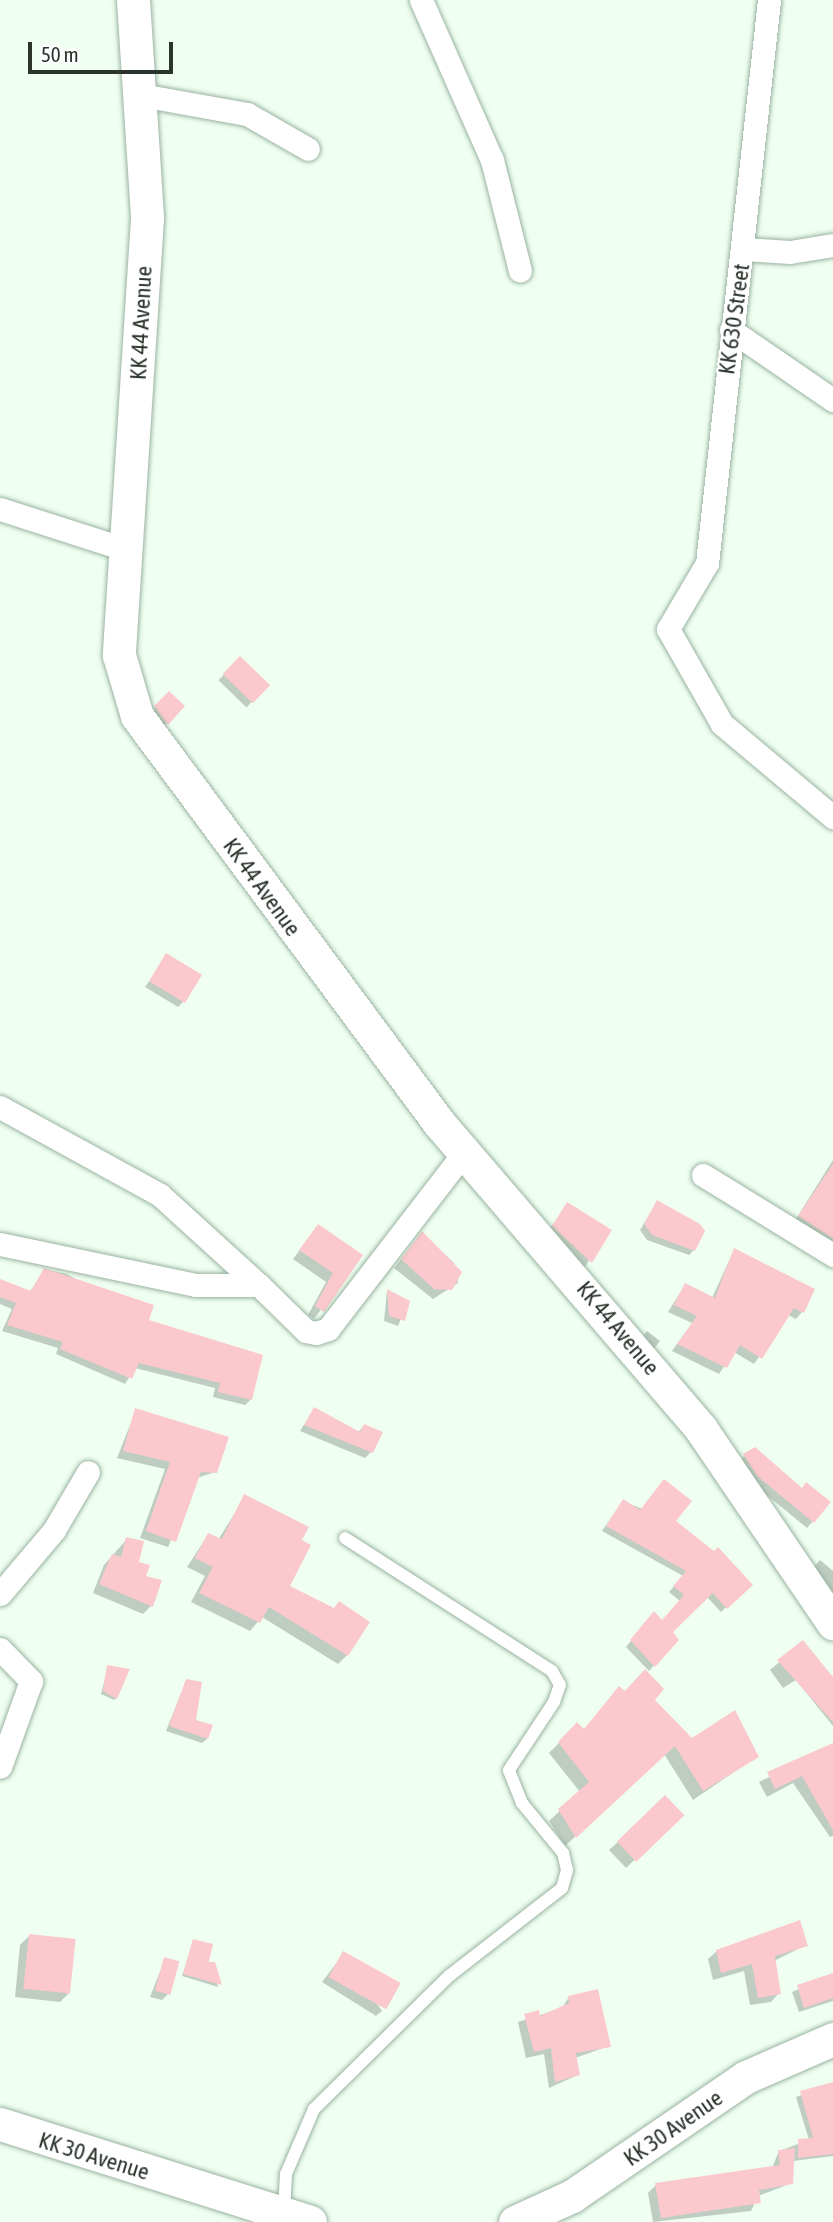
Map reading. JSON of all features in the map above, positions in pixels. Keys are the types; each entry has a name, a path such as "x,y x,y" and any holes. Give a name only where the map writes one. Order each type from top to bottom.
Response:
{"main road":[{"name":"KK 44 Avenue","path":"133,0 147,218 128,550 118,655 136,716 372,1037 701,1429 833,1623"},
{"name":"KK 30 Avenue","path":"515,2222 572,2196 746,2077 833,2039"},
{"name":"KK 30 Avenue","path":"0,2124 297,2217"}],"street":[{"path":"421,0 492,160 520,271"},
{"name":"KK 630 Street","path":"769,0 744,249 731,330 707,563 668,629 722,724 833,817"},
{"path":"141,95 247,114 308,149"},
{"path":"744,249 790,253 833,244"},
{"path":"731,330 833,400"},
{"path":"0,509 128,550"},
{"path":"0,1107 160,1195 306,1331 328,1329 466,1150"},
{"path":"703,1175 833,1255"},
{"path":"0,1244 196,1286 259,1285"},
{"path":"0,1594 54,1530 88,1472"},
{"path":"0,1649 31,1681 0,1767"}],"lane":[{"path":"297,2217 289,2162 314,2109 449,1976 562,1888 567,1870 563,1853 522,1803 509,1770 554,1702 560,1685 552,1671 345,1538"}],"building":[{"path":"240,656 270,685 253,703 223,674"},
{"path":"169,691 185,706 168,725 154,706"},
{"path":"166,953 202,975 185,1003 149,981"},
{"path":"833,1164 833,1239 798,1216"},
{"path":"657,1200 700,1224 705,1231 695,1251 652,1235 644,1224"},
{"path":"567,1202 612,1230 592,1263 552,1226"},
{"path":"318,1224 363,1255 324,1312 315,1306 333,1273 299,1250"},
{"path":"422,1231 462,1272 452,1290 434,1289 401,1259"},
{"path":"734,1248 815,1289 804,1313 794,1308 762,1359 740,1345 727,1368 677,1344 697,1316 674,1305 685,1283 715,1298"},
{"path":"44,1268 154,1305 149,1320 263,1355 252,1400 218,1392 220,1383 139,1363 132,1379 60,1349 63,1342 7,1325 16,1303 0,1297 0,1279 31,1291"},
{"path":"387,1289 410,1301 405,1321 389,1316"},
{"path":"314,1407 360,1432 364,1424 383,1432 373,1453 304,1425"},
{"path":"135,1408 229,1437 217,1473 201,1472 176,1542 146,1531 170,1462 123,1451"},
{"path":"755,1447 802,1488 806,1482 831,1502 814,1523 757,1476 743,1454"},
{"path":"664,1479 692,1501 676,1521 714,1551 718,1547 753,1585 727,1609 713,1593 673,1632 679,1640 655,1667 630,1640 654,1611 662,1620 684,1595 673,1586 686,1571 606,1526 623,1499 640,1510"},
{"path":"244,1494 309,1527 302,1540 311,1545 290,1586 334,1608 339,1601 370,1622 348,1656 269,1607 260,1623 199,1593 213,1567 195,1558 208,1533 222,1539"},
{"path":"126,1537 144,1541 139,1562 150,1565 146,1576 162,1580 153,1607 99,1584 112,1554 121,1557"},
{"path":"803,1640 833,1677 833,1722 777,1660"},
{"path":"107,1665 130,1669 117,1699 103,1691"},
{"path":"645,1669 664,1689 655,1700 692,1738 735,1710 759,1757 703,1791 675,1746 576,1838 558,1809 589,1782 558,1742 577,1722 584,1729 619,1686 625,1691"},
{"path":"186,1679 202,1682 196,1720 213,1725 208,1739 169,1726"},
{"path":"833,1743 833,1830 802,1776 775,1789 767,1772"},
{"path":"665,1795 684,1815 636,1862 617,1842"},
{"path":"800,1920 808,1946 775,1956 781,1994 758,1998 752,1964 721,1973 716,1950"},
{"path":"29,1934 76,1939 70,1994 23,1989"},
{"path":"193,1939 213,1944 209,1962 215,1962 222,1985 183,1974"},
{"path":"343,1951 401,1983 386,2009 328,1977"},
{"path":"164,1957 179,1961 170,1995 155,1991"},
{"path":"833,1973 833,1998 804,2008 797,1985"},
{"path":"598,1989 611,2047 576,2053 580,2075 555,2082 551,2048 534,2052 524,2014 539,2010 540,2016 569,2003 568,1996"},
{"path":"833,2082 833,2154 798,2158 798,2139 813,2138 800,2091"},
{"path":"795,2148 793,2184 759,2190 761,2203 661,2218 655,2183 780,2165 778,2150"}]}
